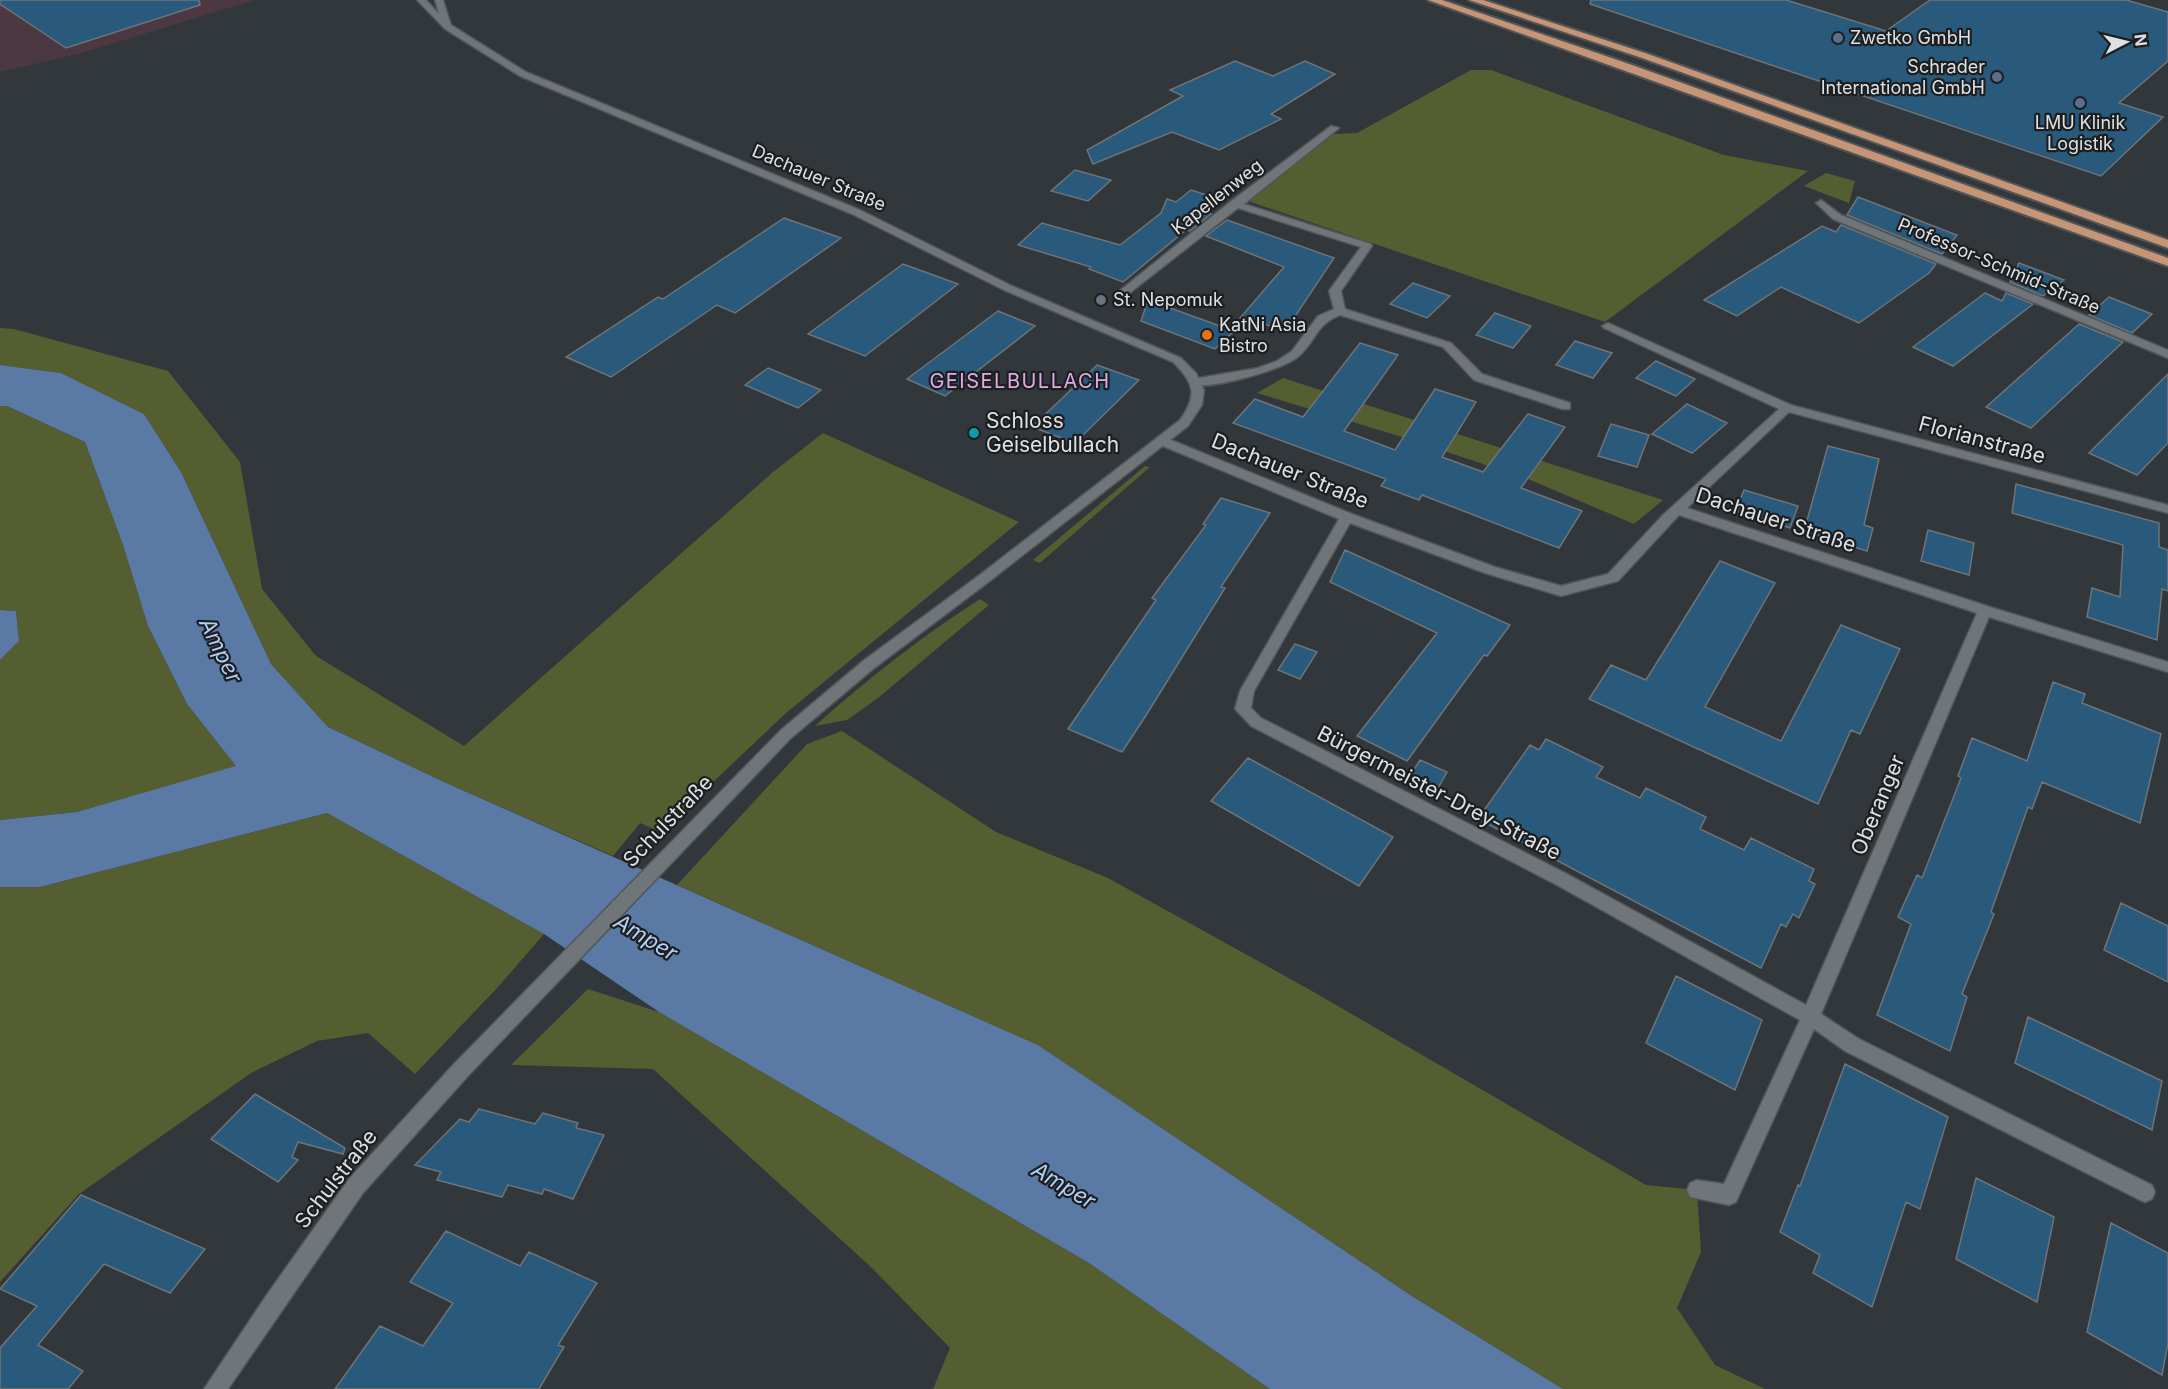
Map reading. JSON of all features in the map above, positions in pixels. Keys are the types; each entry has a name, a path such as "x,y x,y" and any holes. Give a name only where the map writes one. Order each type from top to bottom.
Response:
{"highway":[{"path":"1433,0 1629,67 2168,262"},
{"path":"1474,0 1645,56 2168,244"}],"street":[{"name":"Dachauer Straße","path":"421,0 448,27 523,74 856,212 1018,293 1177,360 1197,382"},
{"path":"439,0 448,27"},
{"name":"Kapellenweg","path":"1123,293 1334,128"},
{"name":"Professor-Schmid-Straße","path":"1821,203 1837,217 2168,354"},
{"path":"1234,204 1367,246 1335,291 1340,311"},
{"path":"1197,382 1260,371 1281,364 1296,353 1322,318 1340,311 1447,345 1478,377 1566,406"},
{"name":"Florianstraße","path":"1608,326 1667,351 1787,408 2168,509"},
{"name":"Schulstraße","path":"215,1389 356,1186 460,1071 663,861 786,735 860,672 1184,423 1196,408 1199,396 1197,382"},
{"path":"1678,510 1787,408"},
{"name":"Dachauer Straße","path":"1162,441 1347,517 1490,570 1561,591 1613,578 1678,510 1984,611 2168,667"},
{"name":"Bürgermeister-Drey-Straße","path":"1347,517 1247,691 1244,709 1256,722 1561,879 1809,1016"},
{"name":"Oberanger","path":"1697,1190 1729,1195 1898,818 1984,611"},
{"path":"1809,1016 1852,1045 2145,1192"}],"shaded area":[{"path":"0,0 255,0 78,54 0,72"}],"green space":[{"path":"1471,70 1491,70 1724,155 1808,171 1605,322 1248,201 1333,134 1357,133"},
{"path":"1826,173 1855,181 1849,203 1804,186"},
{"path":"0,328 14,329 168,371 240,462 262,589 316,656 464,746 773,472 823,433 1019,522 786,713 660,832 640,823 613,856 444,782 328,727 271,664 181,472 144,414 61,373 0,365"},
{"path":"1283,378 1663,500 1634,524 1528,479 1402,437 1257,393"},
{"path":"0,406 7,406 85,442 123,545 148,626 187,704 237,767 77,812 0,820 0,660 19,641 16,611 0,610"},
{"path":"1145,466 1150,467 1040,563 1033,560"},
{"path":"980,599 989,605 878,698 847,720 815,726 895,659"},
{"path":"842,731 996,832 1108,878 1312,991 1646,1185 1697,1190 1701,1252 1677,1308 1715,1365 1765,1389 1563,1389 1415,1298 1038,1045 677,885 807,744"},
{"path":"327,813 544,934 498,987 415,1074 368,1033 317,1041 251,1073 79,1194 0,1282 0,887 40,887"},
{"path":"588,989 659,1012 1089,1263 1270,1389 933,1389 950,1348 871,1267 653,1069 511,1065"}],"water":[{"name":"Amper","path":"0,365 61,373 144,414 181,472 271,664 328,727 444,782 1038,1045 1415,1298 1563,1389 1270,1389 1089,1263 659,1012 544,934 327,813 40,887 0,887 0,820 77,812 236,766 187,704 148,626 123,545 85,442 7,406 0,406"},
{"path":"0,610 16,611 19,641 0,660"}],"building":[{"path":"0,0 199,0 200,5 66,48 0,4"},
{"path":"1591,0 1786,0 1886,31 1930,0 2126,0 2168,12 2168,61 2119,103 2163,117 2101,176 1590,4"},
{"path":"1235,61 1273,76 1305,61 1335,74 1271,114 1281,119 1219,150 1172,132 1093,164 1087,150 1183,96 1170,90"},
{"path":"1075,170 1111,180 1088,201 1051,191"},
{"path":"1191,190 1219,199 1204,212 1211,214 1190,231 1186,230 1123,282 1089,269 1091,267 1018,245 1042,223 1120,245 1161,213 1167,199 1176,202"},
{"path":"1858,197 1957,235 1942,254 1847,215"},
{"path":"784,218 841,238 735,313 717,305 611,377 566,357 658,297 663,299"},
{"path":"1227,220 1334,258 1286,330 1240,318 1284,267 1206,236"},
{"path":"1841,225 1936,264 1929,273 1859,323 1781,287 1737,316 1704,300 1822,226 1836,232"},
{"path":"2019,263 2064,280 2043,296 2010,282"},
{"path":"903,264 958,284 865,356 808,334"},
{"path":"1413,283 1450,296 1427,318 1390,304"},
{"path":"1985,293 2002,301 2006,293 2033,304 1953,366 1913,347"},
{"path":"2109,297 2152,314 2132,333 2089,315"},
{"path":"1148,300 1234,331 1215,349 1141,321"},
{"path":"998,311 1035,326 945,396 907,379"},
{"path":"1495,313 1531,326 1513,348 1476,335"},
{"path":"2079,324 2123,342 2031,428 1986,407"},
{"path":"1575,341 1612,353 1593,378 1556,365"},
{"path":"1360,343 1398,355 1344,431 1395,450 1435,389 1476,402 1442,457 1483,472 1528,414 1565,427 1521,488 1582,511 1559,548 1422,495 1419,500 1381,486 1386,479 1233,423 1255,399 1303,417"},
{"path":"1656,361 1695,379 1676,396 1636,378"},
{"path":"1097,365 1139,380 1075,443 1032,427"},
{"path":"768,368 821,390 798,408 745,385"},
{"path":"2168,374 2168,443 2137,475 2089,453"},
{"path":"1687,404 1727,423 1692,453 1652,434"},
{"path":"1611,424 1649,435 1637,467 1598,456"},
{"path":"1828,446 1879,459 1864,525 1873,528 1867,551 1804,531"},
{"path":"2016,484 2159,523 2159,547 2168,550 2168,591 2162,589 2157,640 2087,617 2092,588 2120,597 2123,545 2012,513"},
{"path":"1744,490 1798,506 1790,528 1736,511"},
{"path":"1221,498 1270,513 1221,587 1225,588 1122,752 1068,729 1156,600 1152,598 1206,525 1203,524"},
{"path":"1928,530 1974,543 1969,575 1921,561"},
{"path":"1345,550 1510,625 1487,656 1484,655 1407,761 1357,736 1437,633 1330,582"},
{"path":"1720,561 1775,583 1705,707 1781,741 1841,625 1900,649 1860,734 1851,730 1818,804 1589,699 1611,665 1646,680"},
{"path":"1295,644 1317,652 1300,679 1278,670"},
{"path":"2053,682 2085,694 2082,703 2161,734 2140,823 2042,782 2032,809 2028,807 1991,912 1994,914 1962,994 1967,997 1950,1051 1877,1015 1911,924 1898,917 1917,875 1922,878 1961,778 1958,776 1972,738 2027,761"},
{"path":"1546,739 1603,767 1596,777 1640,798 1646,788 1706,817 1700,829 1744,850 1751,838 1814,869 1809,881 1815,884 1799,918 1793,914 1786,927 1781,924 1761,968 1478,819 1530,745 1539,750"},
{"path":"1248,758 1393,837 1359,886 1211,801"},
{"path":"1420,760 1447,772 1434,795 1406,782"},
{"path":"2121,903 2168,926 2168,982 2104,950"},
{"path":"1676,976 1762,1020 1735,1090 1646,1043"},
{"path":"2028,1017 2162,1081 2152,1130 2015,1063"},
{"path":"1845,1064 1948,1117 1920,1209 1906,1202 1872,1307 1813,1273 1820,1255 1780,1232 1798,1185 1800,1186"},
{"path":"255,1094 345,1148 343,1154 298,1142 292,1157 298,1160 278,1182 211,1139"},
{"path":"479,1109 535,1124 543,1113 578,1123 576,1128 604,1135 573,1199 544,1189 542,1194 508,1185 502,1197 437,1180 441,1172 415,1165 460,1119 469,1122"},
{"path":"1976,1178 2054,1217 2037,1302 1956,1259"},
{"path":"81,1195 205,1249 170,1293 104,1264 38,1345 83,1371 68,1389 0,1389 0,1348 37,1306 0,1289"},
{"path":"2111,1223 2168,1253 2168,1343 2162,1375 2087,1332"},
{"path":"446,1231 520,1266 529,1252 597,1283 558,1345 564,1347 539,1389 335,1389 380,1326 423,1346 453,1303 410,1282"}],"place":[{"name":"Zwetko GmbH","path":"1838,38"},
{"name":"Schrader International GmbH","path":"1997,77"},
{"name":"LMU Klinik Logistik","path":"2080,103"},
{"name":"St. Nepomuk","path":"1101,300"},
{"name":"KatNi Asia Bistro","path":"1207,335"},
{"name":"Schloss Geiselbullach","path":"974,433"}],"district":[{"name":"GEISELBULLACH","path":"1020,381"}]}
